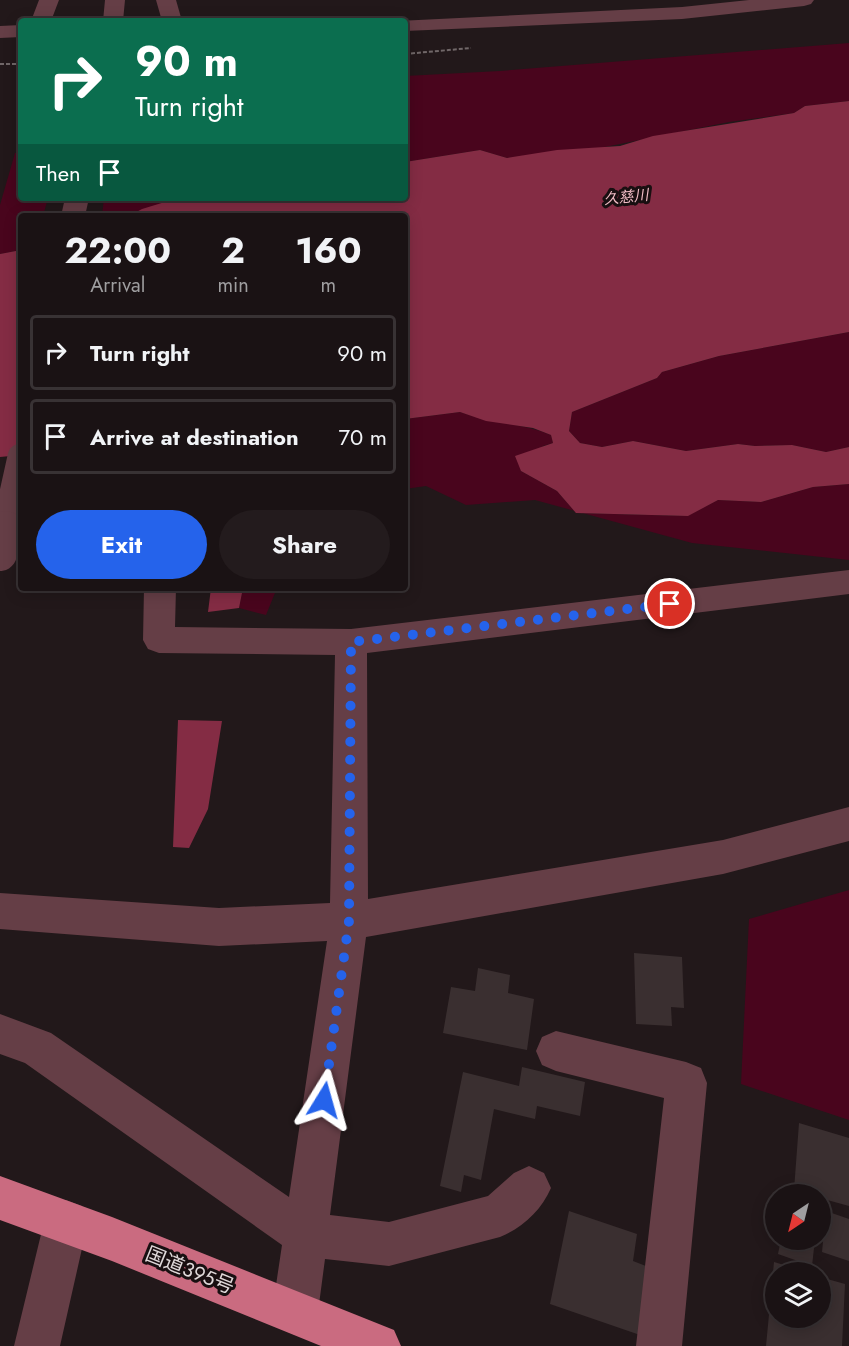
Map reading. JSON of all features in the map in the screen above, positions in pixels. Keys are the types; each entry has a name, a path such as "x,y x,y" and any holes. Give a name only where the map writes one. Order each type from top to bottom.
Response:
{"highway":[{"name":"国道395号","path":"0,1200 66,1222 378,1346"}],"street":[{"path":"42,18 49,0"},
{"path":"113,18 116,0"},
{"path":"166,0 171,18"},
{"path":"408,25 682,13 796,0"},
{"path":"0,32 18,31"},
{"path":"0,554 18,471"},
{"path":"0,495 18,491"},
{"path":"160,591 159,640 351,642 849,582"},
{"path":"295,1312 349,921 351,642"},
{"path":"0,911 219,927 349,921 723,856 849,824"},
{"path":"0,1034 37,1047 306,1235 389,1244 500,1215 529,1188"},
{"path":"556,1051 687,1083 659,1346"},
{"path":"38,1346 66,1222"}],"path":[{"path":"0,64 18,64"}],"shaded area":[{"path":"849,43 849,101 805,106 794,113 729,122 595,149 507,158 480,150 408,162 408,76 500,71"},
{"path":"15,153 18,153 18,201 47,201 44,213 18,213 18,251 0,254 0,205"},
{"path":"104,201 172,201 134,213 102,213"},
{"path":"849,332 849,447 826,452 792,445 738,444 686,451 633,441 602,447 580,443 569,431 572,412 657,378 662,372 719,356"},
{"path":"460,412 551,435 553,443 543,446 521,471 557,491 574,511 535,500 466,505 426,486 408,489 408,419"},
{"path":"849,484 849,560 692,543 583,513 687,516 718,500 761,502 813,487"},
{"path":"242,591 276,591 266,615 239,608"},
{"path":"849,890 849,1120 741,1084 749,919"}],"water":[{"name":"久慈川","path":"849,101 849,332 719,356 662,372 657,378 572,412 569,431 580,443 602,447 633,441 686,451 738,444 792,445 826,452 849,447 849,484 813,487 761,502 718,500 688,516 576,513 557,491 521,471 515,456 553,443 551,435 533,428 486,421 460,412 408,419 408,213 135,213 168,201 408,201 408,162 480,150 507,158 557,150 620,146 653,136 794,113 805,106"},
{"path":"18,251 18,455 0,457 0,254"},
{"path":"211,591 242,591 239,608 208,612"},
{"path":"178,720 222,721 208,809 189,848 173,847"}],"building":[{"path":"634,953 682,957 684,1008 671,1007 672,1026 636,1024"},
{"path":"478,968 510,975 508,993 534,999 527,1050 443,1033 451,987 475,991"},
{"path":"522,1067 585,1082 580,1116 537,1106 535,1119 494,1109 481,1180 464,1175 461,1192 440,1186 463,1072 519,1086"},
{"path":"799,1123 849,1138 849,1206 831,1201 831,1184 794,1184"},
{"path":"569,1211 637,1234 633,1261 651,1268 640,1335 550,1304"},
{"path":"831,1213 849,1219 849,1261 822,1252 822,1250 831,1250"},
{"path":"779,1250 814,1250 812,1262 801,1262 778,1254"},
{"path":"831,1280 845,1284 842,1346 766,1346 768,1328 831,1328"}],"route":[{"path":"324,1100 349,921 351,642 670,604"}]}
